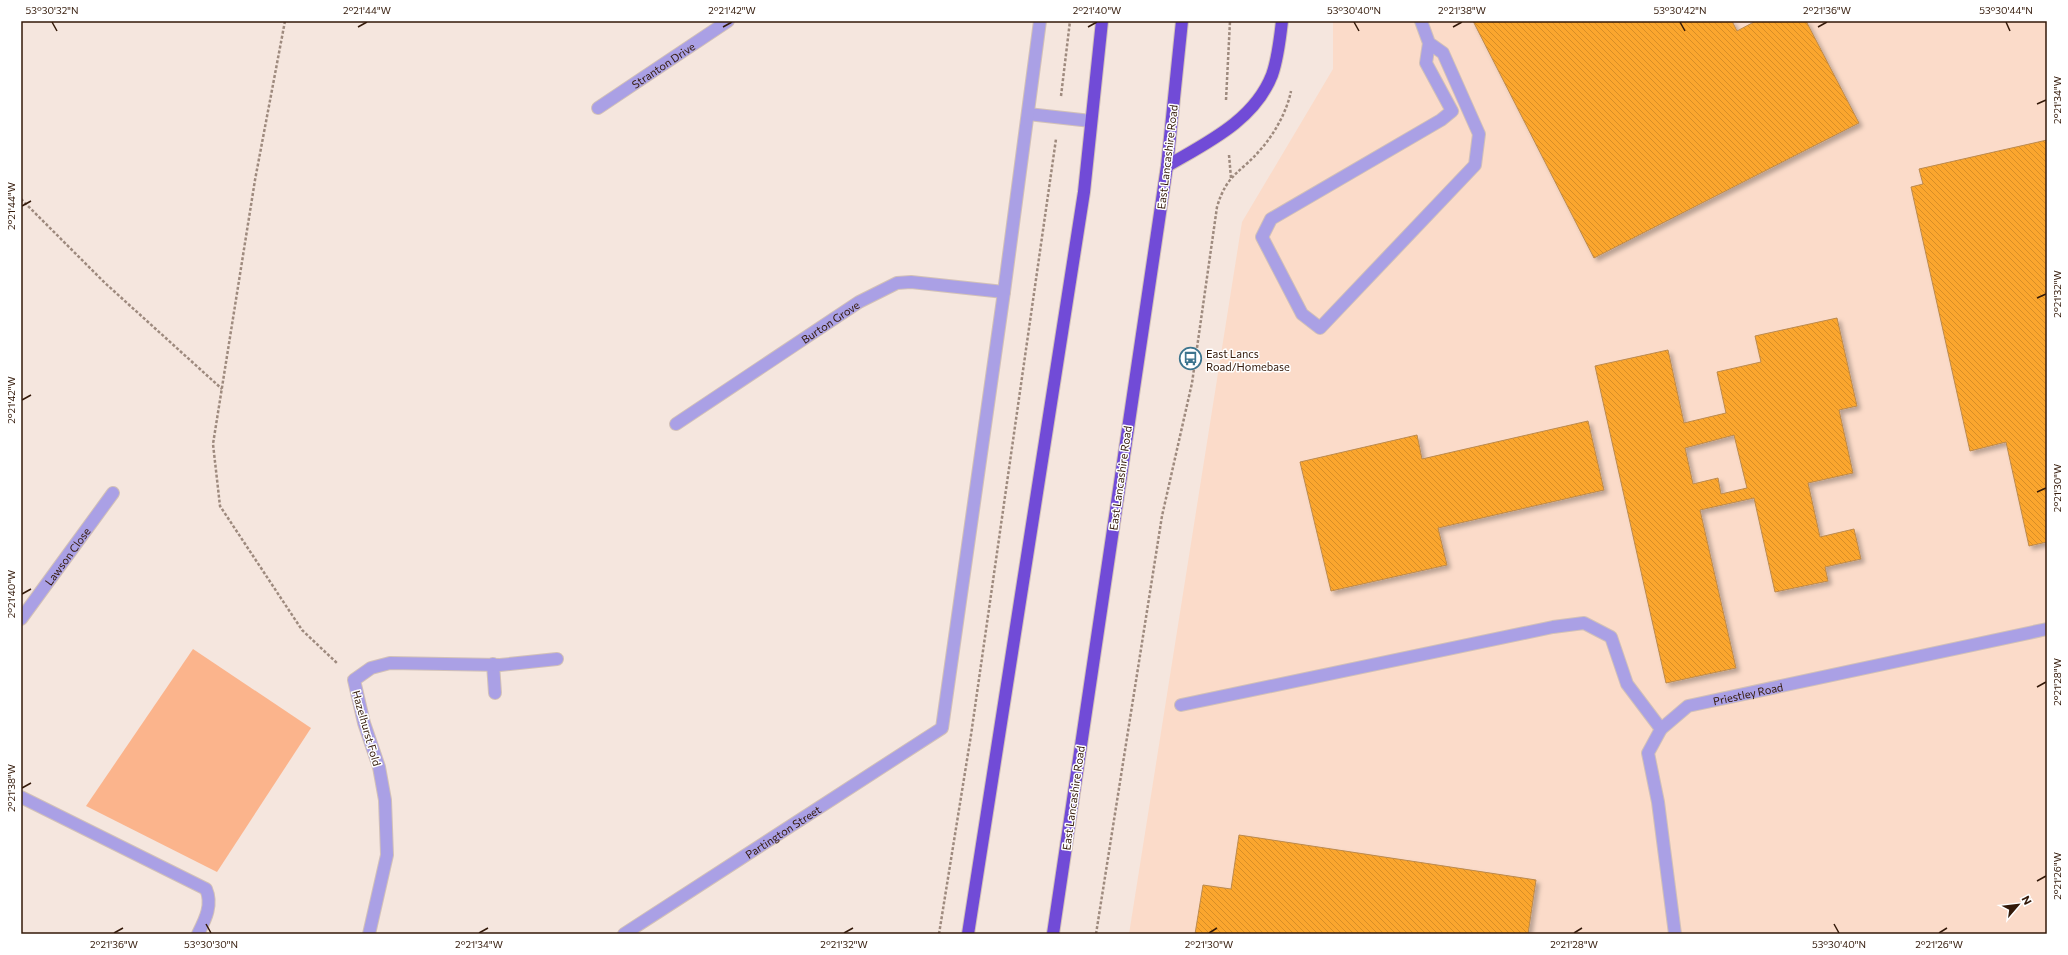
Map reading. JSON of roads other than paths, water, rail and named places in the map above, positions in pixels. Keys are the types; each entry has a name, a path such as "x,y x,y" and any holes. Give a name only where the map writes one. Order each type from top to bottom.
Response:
{"highway":[{"path":"968,934 1084,192 1102,21"},
{"name":"East Lancashire Road","path":"1053,934 1167,166 1182,21"},
{"path":"1167,166 1228,130 1251,109 1260,97 1271,76 1278,53 1282,21"}],"street":[{"name":"Stranton Drive","path":"598,108 728,21"},
{"path":"1004,292 1040,21"},
{"path":"1421,21 1429,43 1426,63 1452,111 1441,120 1271,219 1262,237 1302,314 1320,328 1475,165 1479,134 1443,53 1429,43"},
{"path":"1028,114 1091,121"},
{"name":"Burton Grove","path":"676,424 859,302 896,283 911,282 1004,292"},
{"name":"Partington Street","path":"624,934 942,728 1004,292"},
{"name":"Lawson Close","path":"21,619 113,493"},
{"path":"1181,705 1553,626 1584,623 1611,636 1627,684 1661,729"},
{"name":"Priestley Road","path":"1675,934 1658,802 1648,753 1661,729 1688,706 2047,629"},
{"name":"Hazelhurst Fold","path":"369,934 387,855 385,800 379,767 364,723 354,680 371,668 390,663 493,664 557,659"},
{"path":"493,664 495,693"},
{"path":"21,797 206,889 210,897 207,914 198,934"}],"place":[{"name":"East Lancs Road/Homebase","path":"1191,359"}]}
